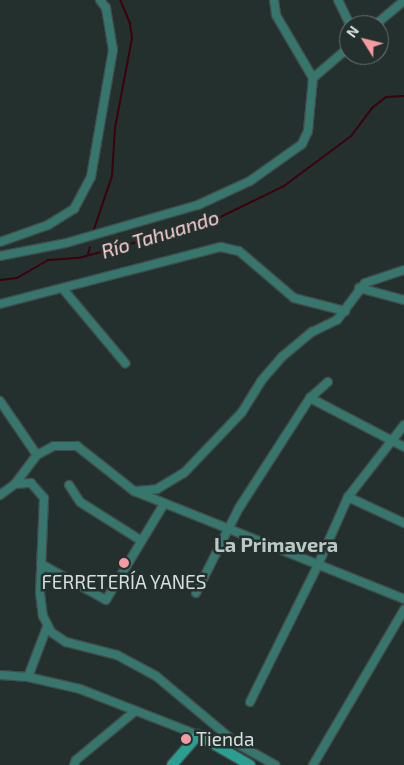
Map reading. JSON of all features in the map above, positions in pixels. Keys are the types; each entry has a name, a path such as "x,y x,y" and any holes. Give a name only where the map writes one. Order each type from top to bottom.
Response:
{"main road":[{"path":"172,765 198,735 250,765"}],"street":[{"path":"0,242 48,225 74,209 91,177 113,50 106,8 100,0"},
{"path":"0,256 66,242 198,205 250,181 306,138 313,78 276,15 274,0"},
{"path":"338,0 345,15"},
{"path":"387,15 404,1"},
{"path":"313,78 339,56"},
{"path":"0,304 221,247 230,248 285,294 345,311"},
{"path":"134,491 156,489 184,473 242,412 261,381 283,356 312,332 337,320 365,282 404,270"},
{"path":"359,288 404,300"},
{"path":"63,289 125,363"},
{"path":"196,593 227,529 310,398 328,382"},
{"path":"310,398 404,447"},
{"path":"0,401 37,455"},
{"path":"250,702 317,567 348,497 404,425"},
{"path":"0,494 15,484 37,455 54,446 77,446 134,491 317,567 404,599"},
{"path":"15,484 31,483 44,498 41,608 47,627 66,642 117,655 156,676 236,744 275,765"},
{"path":"69,485 80,502 140,540"},
{"path":"348,497 404,523"},
{"path":"41,564 106,600 140,540 164,504"},
{"path":"313,765 404,610"},
{"path":"28,677 47,627"},
{"path":"0,675 28,677 80,689 134,712 198,735"},
{"path":"74,765 76,760 134,712"}],"waterway":[{"path":"93,232 112,176 115,128 132,38 130,23 120,0"},
{"name":"Río Tahuando","path":"0,280 17,278 48,260 79,258 210,222 284,186 351,136 372,108 386,97 404,96"},
{"path":"88,254 90,247"}],"place":[{"name":"FERRETERÍA YANES","path":"124,563"},
{"name":"Tienda","path":"186,739"}],"district":[{"name":"La Primavera","path":"276,544"}]}
